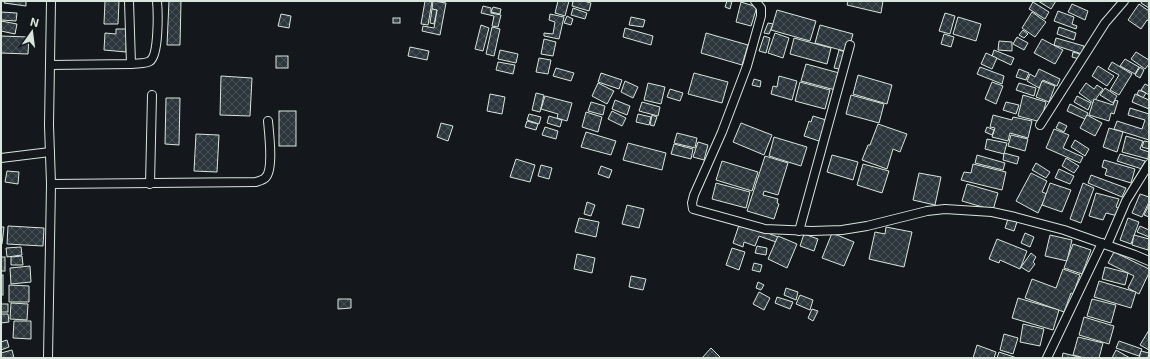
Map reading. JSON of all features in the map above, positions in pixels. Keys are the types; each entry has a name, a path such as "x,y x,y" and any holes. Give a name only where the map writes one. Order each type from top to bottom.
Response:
{"street":[{"path":"48,358 51,184 50,1"},
{"path":"129,1 132,64"},
{"path":"50,65 132,64 149,62 154,58 157,36 157,1"},
{"path":"755,1 761,8 761,16 747,66 722,132 692,203 693,209 765,229 799,231 842,230 894,220 927,211 958,209 992,212 1064,230 1149,261"},
{"path":"1040,125 1105,23 1124,1"},
{"path":"799,231 850,45"},
{"path":"150,184 152,95"},
{"path":"51,184 256,182 264,179 268,175 270,167 268,122"},
{"path":"1,158 50,152"},
{"path":"1047,358 1126,201 1149,164"}],"building":[{"path":"5,1 26,1 26,6 4,3"},
{"path":"105,1 119,1 118,24 104,24"},
{"path":"169,1 181,1 180,45 167,45"},
{"path":"425,1 432,2 428,25 421,24"},
{"path":"433,1 446,3 440,35 422,31 423,26 434,28 437,10 432,9"},
{"path":"558,1 569,1 565,16 555,13"},
{"path":"573,1 584,1 591,3 589,11 572,6"},
{"path":"727,1 732,1 730,9 725,7"},
{"path":"848,1 883,1 881,13 847,5"},
{"path":"1038,1 1056,1 1051,9"},
{"path":"1142,1 1149,1 1149,8 1141,3"},
{"path":"741,2 757,7 751,26 736,22"},
{"path":"1033,2 1049,12 1045,19 1029,9"},
{"path":"1072,4 1088,11 1085,20 1068,12"},
{"path":"1139,4 1149,11 1149,21 1147,20 1141,29 1128,20"},
{"path":"483,6 491,8 491,13 501,15 498,27 492,26 494,16 481,13"},
{"path":"493,7 501,9 500,14 491,12"},
{"path":"573,8 587,13 585,19 571,15"},
{"path":"432,9 437,10 434,24 430,23"},
{"path":"777,10 816,21 810,41 771,30"},
{"path":"1058,11 1074,17 1072,24 1077,26 1076,29 1054,21"},
{"path":"1,12 17,13 16,21 1,20"},
{"path":"1032,12 1046,22 1035,37 1022,28"},
{"path":"945,13 955,16 950,34 939,31"},
{"path":"281,14 291,16 289,28 278,26"},
{"path":"550,14 564,17 559,39 544,36 544,33 553,34 555,22 549,20"},
{"path":"567,16 573,19 571,25 564,23"},
{"path":"631,17 645,20 643,27 629,25"},
{"path":"958,17 981,24 976,41 953,34"},
{"path":"393,18 400,18 400,23 393,23"},
{"path":"1,21 17,24 15,34 1,31"},
{"path":"768,23 773,24 769,34 764,33"},
{"path":"481,25 489,28 483,51 475,49"},
{"path":"820,25 853,34 848,52 815,43"},
{"path":"492,27 500,29 494,56 486,54"},
{"path":"1059,27 1076,33 1074,40 1057,34"},
{"path":"625,28 653,36 651,45 623,37"},
{"path":"116,29 127,29 126,52 104,50 105,33 116,34"},
{"path":"1023,30 1028,34 1024,38 1019,35"},
{"path":"706,33 748,45 742,65 701,53"},
{"path":"775,33 789,38 783,58 768,53"},
{"path":"944,34 954,37 951,47 941,44"},
{"path":"1,36 29,37 28,54 1,53"},
{"path":"764,36 770,38 766,53 759,51"},
{"path":"1017,37 1028,43 1024,50 1013,44"},
{"path":"794,38 831,48 827,64 790,54"},
{"path":"1056,38 1084,46 1082,54 1054,45"},
{"path":"544,39 556,42 553,56 541,54"},
{"path":"1042,39 1063,50 1055,64 1034,53"},
{"path":"999,41 1012,42 1012,51 998,50"},
{"path":"410,47 429,51 427,60 408,56"},
{"path":"500,50 518,54 516,63 498,59"},
{"path":"839,50 849,53 844,70 834,68"},
{"path":"994,50 1014,58 1011,65 992,56"},
{"path":"1073,52 1080,54 1079,59 1072,57"},
{"path":"1136,52 1149,60 1149,64 1145,69 1131,59"},
{"path":"986,53 997,58 992,69 981,64"},
{"path":"276,56 288,56 288,68 276,68"},
{"path":"539,58 551,60 548,74 536,72"},
{"path":"1125,59 1139,67 1135,74 1120,66"},
{"path":"498,62 515,65 513,74 496,70"},
{"path":"1112,62 1132,74 1119,95 1110,90 1119,75 1108,69"},
{"path":"806,64 843,74 839,91 801,81"},
{"path":"1098,66 1114,76 1107,86 1092,76"},
{"path":"980,67 1004,76 1002,84 977,74"},
{"path":"1140,67 1144,70 1140,78 1135,75"},
{"path":"556,68 574,73 571,81 553,76"},
{"path":"1019,69 1029,73 1026,80 1016,77"},
{"path":"1039,69 1060,79 1057,86 1043,80 1039,88 1027,81 1030,74 1035,77"},
{"path":"601,73 622,80 619,89 598,82"},
{"path":"694,73 728,82 722,103 688,94"},
{"path":"858,75 892,85 887,104 853,94"},
{"path":"221,76 252,78 250,116 220,115"},
{"path":"779,76 797,81 792,100 771,94 773,86 777,87"},
{"path":"754,79 761,81 760,87 752,85"},
{"path":"625,81 638,87 633,98 621,92"},
{"path":"1042,81 1055,86 1049,102 1036,97"},
{"path":"800,82 830,90 825,109 795,101"},
{"path":"992,82 1003,86 996,104 985,99"},
{"path":"598,83 614,91 607,104 592,96"},
{"path":"648,83 665,87 661,104 644,100"},
{"path":"1019,83 1036,88 1034,96 1016,90"},
{"path":"1086,83 1094,89 1097,85 1103,89 1093,103 1079,93"},
{"path":"1145,84 1149,86 1149,95 1141,90"},
{"path":"1105,88 1117,96 1113,103 1100,95"},
{"path":"670,89 683,93 680,101 667,97"},
{"path":"1139,90 1146,93 1143,98 1137,94"},
{"path":"536,93 544,95 540,112 532,110"},
{"path":"490,94 505,97 502,114 487,111"},
{"path":"1135,94 1149,100 1149,109 1132,102"},
{"path":"851,95 884,104 879,123 846,114"},
{"path":"1023,95 1046,102 1041,122 1018,116"},
{"path":"545,96 572,103 567,121 557,118 558,114 541,109"},
{"path":"1077,96 1091,103 1088,110 1074,102"},
{"path":"166,98 180,98 179,145 165,144"},
{"path":"1094,99 1113,105 1115,100 1118,101 1114,114 1111,113 1109,121 1089,115"},
{"path":"615,100 630,106 627,115 612,109"},
{"path":"591,102 605,106 603,115 588,111"},
{"path":"642,102 660,107 658,116 639,111"},
{"path":"1006,102 1019,105 1016,114 1003,110"},
{"path":"1070,104 1088,113 1085,119 1067,111"},
{"path":"1130,108 1149,114 1149,140 1114,129 1117,121 1142,129 1145,120 1128,115"},
{"path":"279,111 296,111 296,146 279,146"},
{"path":"612,111 626,118 622,126 608,119"},
{"path":"586,112 602,117 598,132 582,127"},
{"path":"529,114 541,117 539,124 527,120"},
{"path":"638,114 651,117 649,125 636,122"},
{"path":"652,115 657,117 654,126 650,125"},
{"path":"993,115 1012,120 1013,117 1032,121 1028,138 1010,133 1008,141 992,137 995,128 990,127"},
{"path":"1087,115 1102,123 1095,136 1080,128"},
{"path":"549,116 562,120 560,127 547,123"},
{"path":"813,116 826,120 819,141 804,136 809,121 811,122"},
{"path":"527,121 538,124 536,130 525,127"},
{"path":"1059,122 1067,126 1064,132 1056,128"},
{"path":"441,123 453,126 448,141 437,137"},
{"path":"741,123 772,135 764,155 733,142"},
{"path":"878,124 907,134 900,152 893,149 887,169 862,160 868,145 870,145"},
{"path":"545,127 558,131 556,139 542,135"},
{"path":"987,127 994,130 992,135 985,132"},
{"path":"1109,128 1123,132 1117,152 1103,147"},
{"path":"1054,129 1069,135 1063,148 1083,157 1080,163 1046,148"},
{"path":"586,132 616,141 611,155 581,147"},
{"path":"677,133 697,138 695,148 674,143"},
{"path":"196,134 219,135 217,172 194,171"},
{"path":"1011,135 1028,139 1025,151 1008,146"},
{"path":"1126,136 1143,141 1140,149 1149,152 1148,159 1122,152"},
{"path":"774,137 807,147 801,166 769,156"},
{"path":"987,139 1007,143 1004,154 985,149"},
{"path":"1075,140 1089,149 1085,156 1071,147"},
{"path":"1144,141 1149,142 1149,149 1142,147"},
{"path":"698,142 708,145 704,160 693,157"},
{"path":"628,143 666,153 662,170 623,160"},
{"path":"674,144 693,149 691,159 671,154"},
{"path":"1004,153 1019,157 1017,164 1003,160"},
{"path":"1120,154 1145,161 1142,169 1117,161"},
{"path":"832,155 858,162 853,180 827,172"},
{"path":"977,155 1005,163 1003,170 975,163"},
{"path":"765,156 788,163 778,195 764,191 763,195 778,199 777,203 779,204 774,219 747,211"},
{"path":"1066,158 1079,166 1074,173 1062,166"},
{"path":"516,159 535,165 530,182 510,177"},
{"path":"1104,160 1135,169 1131,183 1105,175 1107,169 1102,167"},
{"path":"722,161 758,172 752,191 716,180"},
{"path":"1036,163 1050,172 1046,178 1032,170"},
{"path":"863,164 889,171 882,193 857,185"},
{"path":"973,164 1006,172 1002,190 961,180 964,172 971,173"},
{"path":"541,165 552,168 549,179 538,176"},
{"path":"601,166 612,170 609,178 598,174"},
{"path":"1059,169 1074,176 1070,184 1055,178"},
{"path":"7,171 19,172 18,184 5,182"},
{"path":"919,173 941,177 935,205 913,200"},
{"path":"1031,173 1047,181 1042,192 1047,194 1038,213 1016,201"},
{"path":"1091,175 1126,188 1122,197 1088,183"},
{"path":"716,183 750,192 746,208 712,199"},
{"path":"1050,183 1071,190 1062,212 1042,205"},
{"path":"1083,183 1094,188 1081,223 1070,219"},
{"path":"967,184 998,193 993,210 962,201"},
{"path":"1096,193 1119,199 1116,207 1120,209 1118,216 1106,213 1103,220 1089,216"},
{"path":"1140,194 1149,197 1149,202 1142,217 1132,213"},
{"path":"587,202 595,205 591,216 584,214"},
{"path":"627,205 644,209 639,228 622,224"},
{"path":"1149,205 1149,217 1144,215"},
{"path":"579,218 599,222 596,237 575,232"},
{"path":"1128,218 1139,222 1131,244 1120,240"},
{"path":"1008,219 1017,222 1014,231 1005,228"},
{"path":"740,222 778,237 776,242 759,236 755,246 744,242 743,247 733,243"},
{"path":"8,226 44,228 43,246 7,244"},
{"path":"1140,226 1149,230 1149,237 1137,232"},
{"path":"1,227 4,227 2,244 1,244"},
{"path":"886,227 912,232 904,267 869,259 875,232 885,234"},
{"path":"832,233 854,242 844,266 822,258"},
{"path":"1025,233 1034,237 1030,247 1021,243"},
{"path":"804,234 818,239 814,251 800,246"},
{"path":"1050,235 1072,240 1067,261 1045,256"},
{"path":"1134,235 1149,239 1148,250 1132,245"},
{"path":"778,236 797,244 787,268 768,259"},
{"path":"997,239 1027,251 1020,269 1000,260 999,263 989,259"},
{"path":"1073,244 1091,250 1082,274 1064,268"},
{"path":"757,246 767,248 766,255 755,253"},
{"path":"21,247 22,255 7,257 6,248"},
{"path":"732,248 745,252 739,270 726,265"},
{"path":"1114,252 1149,269 1149,273 1139,294 1128,288 1134,276 1108,263"},
{"path":"1031,253 1036,257 1033,262 1035,264 1029,272 1021,267"},
{"path":"577,254 595,258 592,273 574,269"},
{"path":"22,256 23,265 11,265 11,257"},
{"path":"1,257 5,257 5,271 1,271"},
{"path":"754,263 762,265 760,272 752,270"},
{"path":"30,266 31,282 11,284 10,268"},
{"path":"1105,267 1128,273 1125,285 1102,279"},
{"path":"1063,269 1080,275 1064,312 1025,298 1032,279 1056,288"},
{"path":"1,275 3,275 3,295 1,295"},
{"path":"631,276 646,279 643,290 629,287"},
{"path":"1099,281 1136,292 1131,308 1094,297"},
{"path":"758,282 764,285 761,290 756,288"},
{"path":"9,285 29,286 29,302 9,302"},
{"path":"786,288 798,292 796,300 784,295"},
{"path":"759,292 770,298 764,310 753,304"},
{"path":"800,295 813,300 810,310 796,304"},
{"path":"777,297 793,302 790,309 775,303"},
{"path":"1018,298 1059,310 1053,330 1012,318"},
{"path":"338,299 351,299 351,308 338,309"},
{"path":"1092,299 1116,305 1111,323 1087,316"},
{"path":"11,303 28,304 27,320 10,319"},
{"path":"1,304 8,304 8,312 1,312"},
{"path":"812,309 818,311 813,321 808,318"},
{"path":"1,314 8,314 9,322 1,323"},
{"path":"1084,317 1114,326 1109,344 1079,335"},
{"path":"14,321 31,321 31,339 13,338"},
{"path":"1023,324 1044,329 1040,346 1020,342"},
{"path":"1149,330 1149,350 1140,345"},
{"path":"1004,334 1018,338 1013,354 1000,350"},
{"path":"1078,337 1103,343 1099,358 1085,358 1073,355"},
{"path":"7,340 9,347 1,350 1,342"},
{"path":"1119,341 1142,349 1139,356 1116,348"},
{"path":"977,345 996,352 994,358 973,358"},
{"path":"711,348 721,358 702,358"},
{"path":"12,350 14,358 1,358 1,353"},
{"path":"1116,350 1130,358 1112,358"},
{"path":"1141,351 1149,353 1148,358 1139,358"},
{"path":"999,352 1017,358 997,358"},
{"path":"1063,353 1083,358 1062,358"}]}
